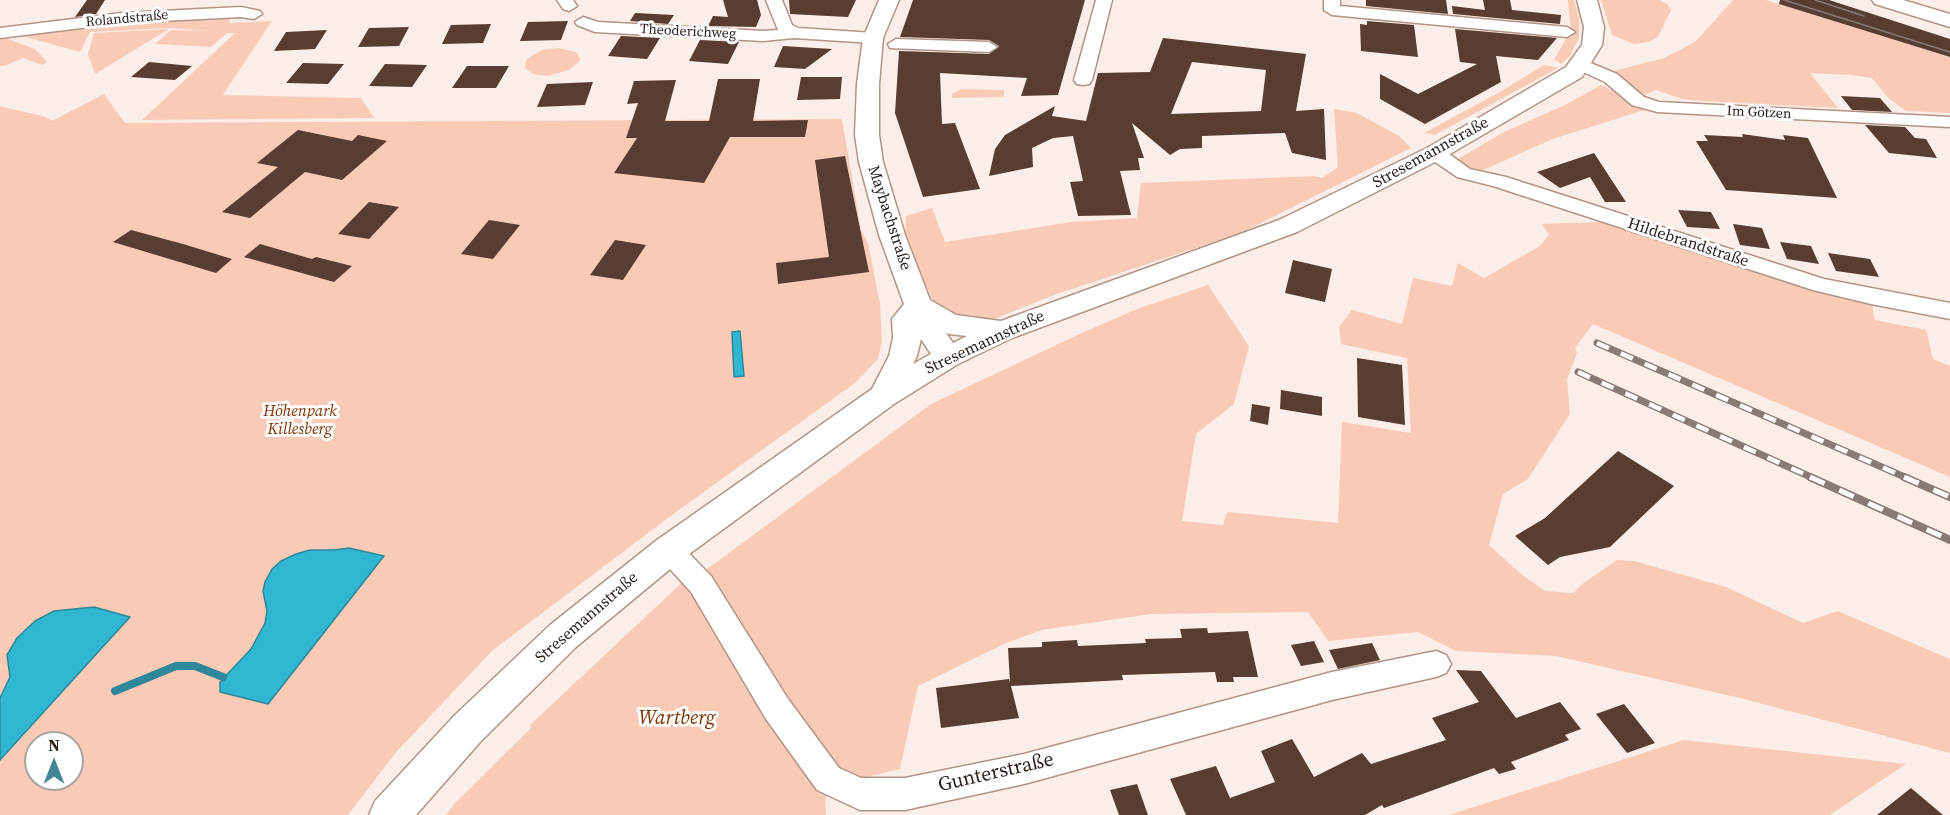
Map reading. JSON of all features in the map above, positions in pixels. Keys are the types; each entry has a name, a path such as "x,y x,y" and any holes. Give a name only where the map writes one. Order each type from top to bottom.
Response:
{"main road":[{"name":"Maybachstraße","path":"888,0 885,41 867,102 867,135 871,162 892,235 919,306 932,334 948,357"},
{"name":"Stresemannstraße","path":"389,815 468,728 540,657 618,590 669,550 883,396 948,357 1002,331 1288,226 1435,153 1565,77 1581,64 1593,39 1594,27 1587,0"},
{"path":"1882,0 1950,21"},
{"path":"883,396 903,356 907,338 906,319 919,306 949,324 1002,331"}],"street":[{"path":"774,0 785,28 794,33"},
{"path":"1083,80 1104,0"},
{"path":"1332,5 1567,32"},
{"name":"Rolandstraße","path":"0,33 122,18 241,12 254,14"},
{"name":"Theoderichweg","path":"583,21 595,27 752,36 779,36 794,33 989,47"},
{"name":"Im Götzen","path":"1581,64 1611,78 1638,101 1657,107 1950,122"},
{"name":"Hildebrandstraße","path":"1435,153 1464,173 1499,181 1821,285 1871,297 1950,310"},
{"name":"Gunterstraße","path":"669,550 701,584 777,709 828,779 860,794 905,794 1024,769 1332,686 1436,664"}],"green space":[{"path":"1568,0 1574,0 1579,17 1579,38 1570,56 1561,64 1554,59 1571,31"},
{"path":"1601,0 1660,0 1671,10 1658,37 1648,42 1634,44 1612,35"},
{"path":"1733,0 1766,0 1950,57 1950,113 1906,111 1888,98 1872,78 1851,75 1810,73 1838,108 1701,101 1682,99 1656,90 1642,96 1614,71 1664,58 1696,41"},
{"path":"232,15 229,23 272,21 223,95 361,98 374,118 142,120 235,33 227,33 211,47 155,44 171,30 212,31 169,28 90,32 80,52 15,34 76,26"},
{"path":"169,29 95,74 88,54 94,33"},
{"path":"0,36 35,49 47,62 43,65 23,58 0,66"},
{"path":"558,48 576,52 580,59 578,63 569,70 547,76 533,74 525,68 526,60 530,57 542,50"},
{"path":"1544,65 1558,68 1435,135 1424,133 1500,92"},
{"path":"1601,85 1647,109 1550,140 1477,173 1453,162 1502,133 1565,105"},
{"path":"961,89 1004,90 1004,97 952,98 952,94"},
{"name":"Höhenpark Killesberg","path":"104,94 125,123 842,119 861,230 868,243 880,304 882,341 878,359 855,383 676,512 493,650 397,751 348,815 0,815 0,106 46,117 52,121"},
{"path":"1334,109 1357,113 1399,136 1411,148 1241,233 1054,295 984,323 943,316 932,299 905,235 906,216 932,208 945,242 1071,222 1137,218 1141,183 1315,176 1322,178 1338,167"},
{"path":"1601,222 1872,305 1875,320 1926,330 1933,359 1950,366 1950,477 1593,324 1575,348 1577,353 1567,380 1570,414 1528,479 1503,494 1489,545 1521,574 1545,591 1573,593 1617,560 1634,561 1726,587 1803,623 1838,611 1950,659 1950,753 1740,698 1556,656 1456,651 1418,632 1328,641 1308,612 1151,614 1042,630 1006,643 918,686 900,769 853,780 824,763 703,572 931,404 1137,309 1208,285 1249,346 1234,404 1196,434 1182,521 1223,525 1227,512 1338,523 1342,422 1411,433 1407,358 1341,344 1339,327 1352,310 1402,324 1413,278 1452,286 1458,263 1484,278 1540,246 1549,235 1542,224"},
{"name":"Wartberg","path":"689,576 825,784 826,815 446,815 454,804 531,728 530,725"},
{"path":"1684,740 1906,764 1830,815 1449,815"}],"water":[{"path":"740,331 744,376 734,377 732,332"},
{"path":"349,548 384,556 268,704 220,692 220,682 251,649 265,623 267,611 263,591 272,569 281,561 310,550"},
{"path":"94,607 130,617 0,760 0,698 10,677 7,655 17,638 35,621 54,611"}],"building":[{"path":"87,0 105,0 96,14 75,17"},
{"path":"723,0 757,0 761,15 756,27 708,26 713,16 728,17"},
{"path":"789,0 856,0 848,17 790,14"},
{"path":"913,0 1085,0 1058,95 1021,96 1027,78 940,73 942,124 955,123 980,189 923,197 895,113 899,51 989,54 999,46 989,40 900,37"},
{"path":"1366,0 1446,0 1448,14 1366,6"},
{"path":"1483,0 1510,0 1512,10 1561,15 1560,24 1453,14 1452,6 1485,10"},
{"path":"1780,0 1829,0 1950,39 1950,57 1779,4"},
{"path":"635,13 674,15 668,24 630,21"},
{"path":"568,21 561,40 520,41 528,22"},
{"path":"1367,21 1414,25 1418,57 1361,51 1360,24 1367,25"},
{"path":"491,24 483,43 442,44 451,25"},
{"path":"409,27 399,46 358,47 369,28"},
{"path":"1455,29 1557,38 1538,60 1496,56 1501,82 1425,124 1380,99 1380,74 1418,94 1477,64 1460,62"},
{"path":"327,30 315,49 274,51 286,32"},
{"path":"621,36 660,38 647,59 608,56"},
{"path":"1163,38 1306,54 1296,111 1324,109 1326,160 1292,153 1285,133 1202,136 1202,148 1180,149 1170,155 1132,123 1144,158 1138,158 1140,170 1120,171 1131,215 1078,216 1070,182 1083,181 1073,136 1053,138 1032,148 1033,167 989,176 995,149 1005,135 1055,106 1052,116 1086,121 1098,73 1150,72","holes":["1192,62 1266,70 1261,111 1171,114"]},
{"path":"700,40 739,42 728,64 689,61"},
{"path":"783,46 832,49 805,69 774,67"},
{"path":"149,62 192,66 175,80 131,77"},
{"path":"303,63 344,64 328,84 286,83"},
{"path":"385,64 427,65 412,87 369,86"},
{"path":"467,66 509,66 496,88 452,88"},
{"path":"801,77 842,77 840,99 797,100"},
{"path":"718,79 760,79 753,121 808,120 805,137 730,137 704,183 614,173 637,138 626,138 638,103 627,104 634,81 676,80 665,121 709,121"},
{"path":"593,82 585,105 537,107 547,84"},
{"path":"1841,96 1880,98 1892,112 1852,110"},
{"path":"1865,125 1905,127 1915,138 1926,139 1937,158 1889,153"},
{"path":"298,130 352,141 358,135 387,141 342,180 305,172 250,218 222,212 278,167 257,163"},
{"path":"1742,134 1785,140 1783,135 1808,138 1837,198 1726,190 1696,141 1708,141 1704,135 1743,137"},
{"path":"1594,153 1626,202 1605,202 1590,177 1560,188 1537,172"},
{"path":"845,156 869,272 778,284 776,263 829,257 815,160"},
{"path":"369,202 399,207 369,239 338,234"},
{"path":"1678,210 1711,212 1720,229 1687,227"},
{"path":"489,220 520,225 493,259 461,254"},
{"path":"1733,224 1762,228 1770,249 1740,245"},
{"path":"131,230 232,259 216,273 113,242"},
{"path":"615,240 646,245 623,280 590,275"},
{"path":"1780,242 1811,246 1819,264 1787,259"},
{"path":"260,244 312,259 316,257 352,266 334,282 244,257"},
{"path":"1828,253 1870,259 1879,277 1836,271"},
{"path":"1293,260 1332,269 1325,302 1285,293"},
{"path":"1357,358 1402,365 1405,425 1358,417"},
{"path":"1281,390 1322,397 1322,416 1280,409"},
{"path":"1252,404 1270,407 1268,425 1250,421"},
{"path":"1618,451 1674,486 1610,547 1560,557 1548,565 1515,536 1545,518"},
{"path":"1207,628 1208,633 1248,631 1258,677 1233,677 1234,682 1217,682 1215,672 1122,675 1123,680 1011,686 1019,718 941,728 936,688 1009,679 1010,683 1008,648 1042,647 1042,642 1077,640 1078,646 1146,643 1145,639 1182,638 1180,629"},
{"path":"1314,641 1324,662 1301,666 1291,645"},
{"path":"1372,643 1380,660 1338,669 1329,650"},
{"path":"1456,670 1481,671 1516,718 1560,702 1581,729 1565,735 1569,740 1511,762 1516,769 1499,774 1494,768 1384,808 1382,805 1365,815 1186,815 1170,779 1216,766 1230,798 1275,782 1261,751 1292,739 1314,777 1362,753 1371,764 1446,740 1432,718 1479,702"},
{"path":"1624,704 1655,743 1627,753 1596,714"},
{"path":"1137,784 1148,815 1119,815 1110,790"},
{"path":"1911,788 1943,815 1877,815"}],"waterway":[{"path":"115,691 176,666 195,666 223,677"}],"tram line":[{"path":"1784,0 1950,52"},
{"path":"1815,0 1864,16"}],"railway":[{"path":"1597,343 1907,478"},
{"path":"1578,372 1813,478"},
{"path":"1810,477 1950,540"},
{"path":"1904,477 1950,497"}]}
